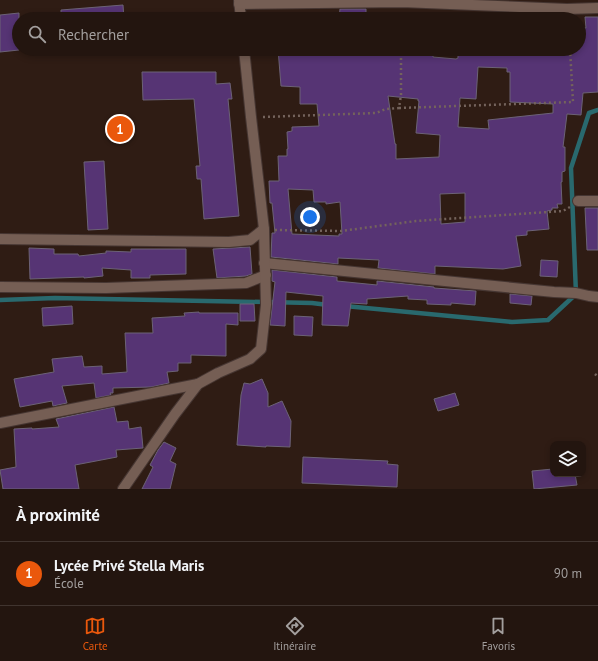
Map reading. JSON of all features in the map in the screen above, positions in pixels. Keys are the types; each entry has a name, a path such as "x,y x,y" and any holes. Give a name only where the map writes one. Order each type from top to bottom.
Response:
{"street":[{"path":"240,12 239,2 402,2 567,9 598,8"},
{"path":"0,424 198,384 218,373 250,359 261,349 266,305 264,230 245,56"},
{"path":"578,201 598,201"},
{"path":"0,239 229,242 250,240 264,230"},
{"path":"264,263 554,292 576,292 594,297"},
{"path":"0,287 106,288 246,283 266,279"},
{"path":"123,489 174,414 198,384"}],"path":[{"path":"399,108 401,95 401,56"},
{"path":"251,117 376,113 386,109 399,108 574,102 571,56"},
{"path":"264,230 341,231 416,221 563,212"},
{"path":"595,374 598,377"}],"building":[{"path":"123,5 124,12 61,12 61,10"},
{"path":"340,9 366,9 366,12 340,12"},
{"path":"12,14 12,51 0,52 0,15"},
{"path":"586,17 598,17 598,92 583,93 581,115 567,114 563,147 565,147 565,171 562,172 561,182 562,204 557,204 558,208 552,208 552,210 547,211 549,229 527,231 527,235 516,236 521,266 503,269 435,266 435,274 378,268 379,260 338,258 338,264 271,257 272,233 275,233 272,203 270,203 269,181 279,181 278,156 287,156 287,132 292,131 292,127 319,126 317,104 300,104 300,87 281,86 279,56 433,56 458,58 458,56 586,56","holes":["478,67 507,68 507,72 510,72 510,102 553,104 553,113 488,120 489,129 458,127 460,98 476,99","388,96 418,99 416,133 440,135 439,157 396,159 396,144","288,189 313,190 314,202 326,202 326,204 340,202 342,234 339,234 339,236 292,234","465,193 465,222 441,224 440,194"]},
{"path":"142,72 216,72 216,84 230,83 232,99 228,99 239,216 204,219 201,179 197,179 196,166 200,166 194,99 143,100"},
{"path":"104,161 108,229 88,230 84,162"},
{"path":"585,208 598,208 598,250 587,250"},
{"path":"250,247 252,274 246,276 217,278 213,249"},
{"path":"29,248 54,249 54,254 78,254 79,256 106,253 106,251 131,252 131,249 186,249 186,274 150,275 150,278 131,278 131,270 102,268 103,276 84,278 30,279"},
{"path":"541,260 558,261 557,277 540,276"},
{"path":"272,270 337,277 337,281 377,285 377,281 434,288 476,291 475,305 451,303 451,305 427,304 427,300 408,299 408,296 367,299 367,304 351,303 348,326 322,325 323,296 286,292 285,326 270,325 275,282 272,281"},
{"path":"510,294 532,296 531,305 510,303"},
{"path":"240,304 254,304 255,321 240,321"},
{"path":"72,306 73,324 43,326 42,308"},
{"path":"184,313 238,313 238,325 226,324 226,356 191,355 191,363 178,363 178,371 167,372 169,383 151,387 113,388 113,393 110,393 111,395 96,398 94,383 62,386 67,403 53,406 52,401 20,407 14,379 54,372 52,359 82,356 84,367 102,366 102,374 127,372 125,333 153,333 152,318 185,316"},
{"path":"294,316 313,317 312,336 294,335"},
{"path":"262,379 268,393 268,407 282,401 291,421 290,447 237,445 241,395 244,383 250,384"},
{"path":"455,393 459,405 438,411 434,399"},
{"path":"114,407 117,422 128,421 129,429 141,427 143,448 116,450 117,457 75,465 79,489 3,489 0,470 16,467 14,429 59,427 56,419"},
{"path":"164,442 176,448 170,461 176,464 170,489 142,489 153,467 150,465"},
{"path":"303,457 388,461 387,464 398,465 397,487 302,483"},
{"path":"550,469 550,477 576,477 577,485 534,489 532,471"}],"waterway":[{"path":"345,306 512,322 548,320 576,294 571,168 589,113 598,110"},
{"path":"0,300 55,298 312,303 328,305"}],"place":[{"name":"Lycée Privé Stella Maris","path":"120,129"}]}
